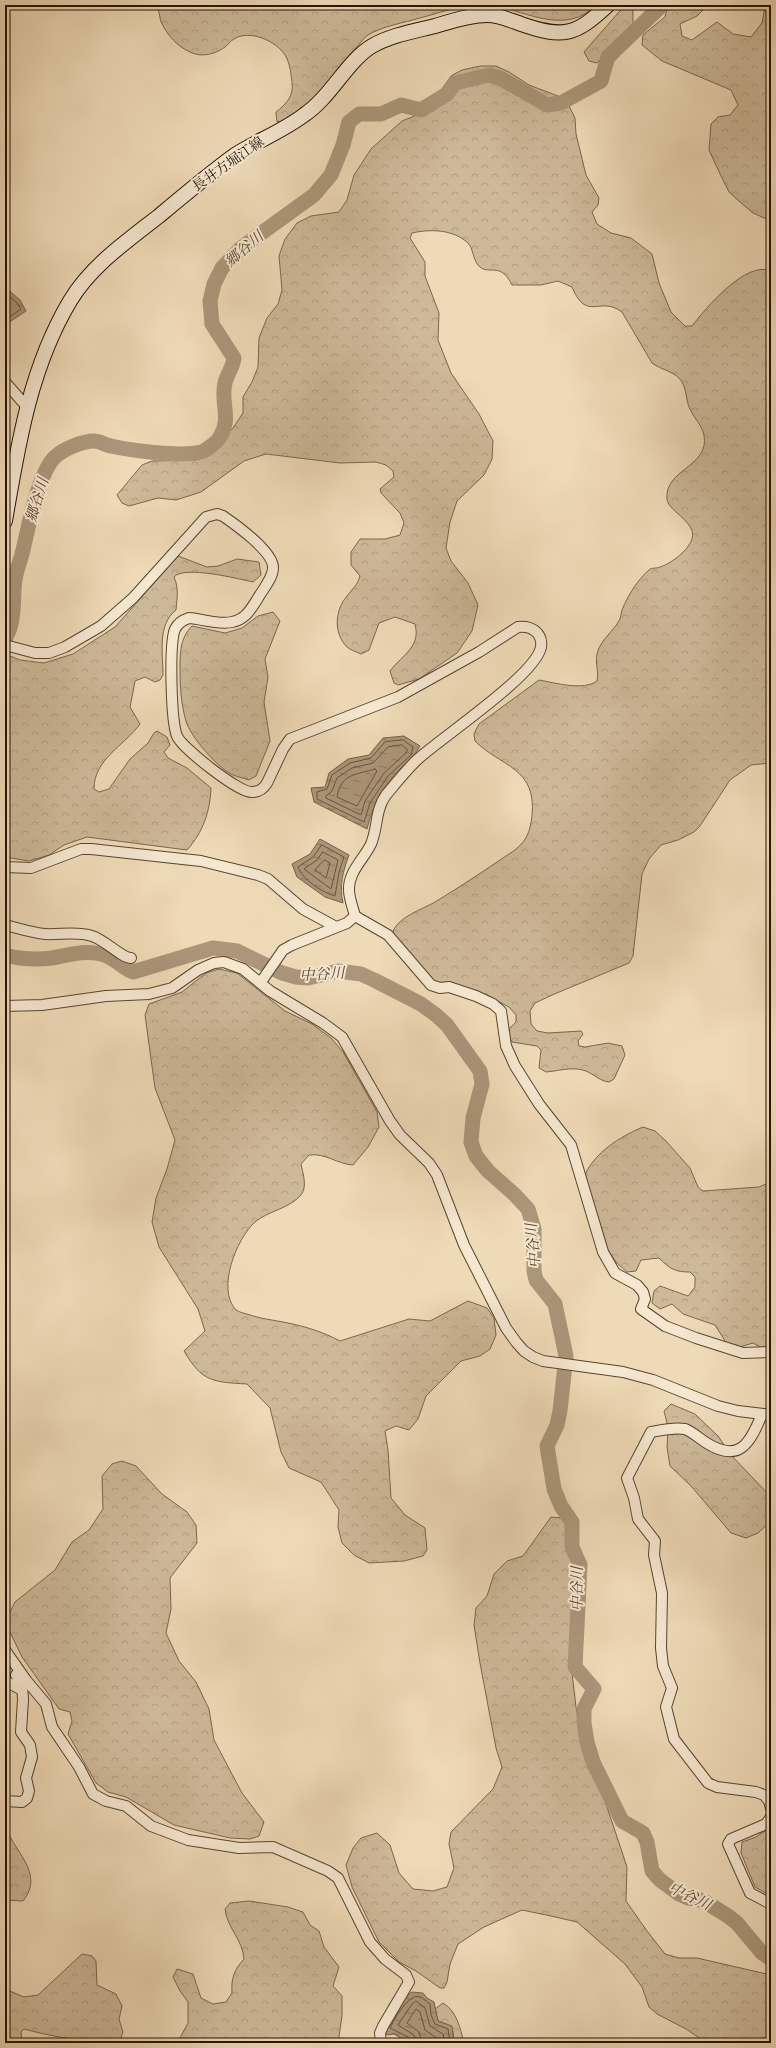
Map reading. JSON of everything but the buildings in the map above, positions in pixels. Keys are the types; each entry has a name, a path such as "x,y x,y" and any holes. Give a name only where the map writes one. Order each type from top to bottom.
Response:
{"main road":[{"name":"長井方堀江線","path":"5,521 27,407 39,368 60,319 71,299 92,272 110,255 218,168 251,146 304,116 326,97 353,64 371,47 399,35 465,18 488,15 504,17 544,32 569,31 587,25 608,5"}],"street":[{"path":"5,382 27,407"},
{"path":"7,645 35,653 49,653 65,647 101,626 133,598 206,517 217,514 223,516 265,550 271,558 274,567 272,574 251,609 240,619 225,623 189,618 184,620 176,629 172,666 173,720 177,736 187,749 229,781 245,791 252,792 264,788 283,749 290,739 398,697 479,652 518,627 526,626 537,632 540,639 539,654 522,674 501,693 418,760 381,802 370,845 349,881 349,891 355,916 388,934 431,985 440,988 448,987 476,996 493,1004 501,1011 506,1046 515,1066 539,1104 571,1145 603,1252 616,1273 631,1280 643,1292 645,1298 641,1309 665,1326 743,1353 771,1352"},
{"path":"5,868 31,868 81,849 91,848 201,861 237,869 268,879 303,909 336,927"},
{"path":"264,978 283,950 336,927 355,916"},
{"path":"5,925 44,934 83,934 92,936 114,948 122,955 131,958"},
{"path":"5,1006 42,1005 106,996 162,992 172,988 198,970 214,963 224,962 264,978 270,991 324,1023 342,1037 400,1135 429,1163 437,1174 464,1245 506,1328 524,1351 543,1361 623,1372 653,1380 718,1406 766,1415 752,1438 739,1449 726,1452 709,1444 686,1429 668,1429 651,1432 627,1478 634,1498 638,1519 655,1541 654,1555 662,1593 661,1648 664,1666 672,1688 666,1708 674,1740 708,1783 717,1787 764,1794 769,1801 771,1808"},
{"path":"5,1650 12,1662 46,1704 52,1727 79,1767 93,1794 106,1801 126,1806 151,1826 188,1840 239,1848 273,1847 328,1871 338,1878 370,1942 385,1959 406,1975 409,1982 383,2026 380,2039"},
{"path":"5,1801 22,1802 28,1794 26,1778 32,1757 30,1745 21,1732 24,1709 22,1690 12,1662"},
{"path":"5,1680 22,1690"},
{"path":"771,1817 766,1824 731,1839 728,1844 750,1893 771,1904"}],"green space":[{"path":"155,5 474,5 393,25 368,35 310,104 299,113 288,119 277,122 276,112 288,100 292,92 289,65 287,58 281,50 269,41 247,35 234,39 226,46 213,53 204,55 194,54 177,44 170,36 161,22 159,11"},
{"path":"494,5 596,5 585,14 573,19 560,20 547,19"},
{"path":"625,5 635,5 633,7 633,24 597,63 589,61 584,52"},
{"path":"662,5 708,5 697,16 680,24 682,36 692,40 717,22 733,34 751,37 762,23 765,7 763,5 771,5 771,221 753,213 729,192 709,150 711,124 718,117 730,115 738,105 731,90 662,61 642,45 643,35 665,17 667,9"},
{"path":"480,66 496,66 509,72 529,85 558,96 568,104 575,118 576,134 586,175 599,198 598,205 592,212 597,224 611,233 631,238 652,254 659,283 671,312 685,326 692,326 727,288 739,279 750,272 761,269 771,271 771,763 751,765 730,780 700,826 694,832 678,840 661,845 649,859 642,874 633,956 629,963 535,1003 530,1011 531,1024 537,1031 548,1033 581,1031 583,1034 578,1041 579,1046 585,1047 608,1043 622,1046 625,1055 614,1079 609,1082 586,1071 576,1069 546,1072 539,1068 541,1050 537,1046 512,1042 508,1034 510,1028 516,1022 516,1015 509,1007 494,999 434,982 395,937 393,931 396,926 406,917 445,896 515,850 527,835 532,816 532,800 529,787 515,770 485,750 475,741 474,734 479,724 539,680 577,686 591,684 597,681 597,654 601,644 620,619 624,605 633,588 649,570 659,568 672,561 689,545 692,538 692,531 684,519 669,504 667,499 668,489 672,481 700,454 704,446 704,435 689,408 684,386 680,379 673,373 652,363 622,312 607,306 594,307 583,304 572,287 558,281 541,285 512,285 508,277 503,273 494,270 486,270 478,265 470,245 462,238 441,231 412,233 410,238 425,262 425,276 439,313 438,340 451,373 479,414 493,441 492,459 484,475 457,501 450,522 446,548 451,561 468,583 478,605 472,631 457,653 419,679 398,685 394,683 390,671 410,650 415,639 415,624 395,617 379,623 369,650 361,654 348,648 342,641 339,635 337,622 343,602 356,585 360,576 351,565 351,552 360,539 385,539 400,535 404,523 400,513 381,493 380,489 394,477 393,471 386,465 376,462 340,463 266,454 244,461 201,492 176,500 158,498 129,506 122,503 117,495 142,465 152,461 194,460 206,456 233,428 243,413 243,397 252,382 258,367 259,338 267,318 278,304 282,290 279,256 285,239 297,223 311,216 339,212 347,200 354,175 371,149 402,121 417,115 441,90 451,76 462,70"},
{"path":"178,556 207,567 218,566 237,559 259,562 261,575 253,582 212,574 189,572 174,577 177,589 176,610 166,623 162,640 163,675 160,680 155,682 145,677 135,681 130,707 140,724 104,761 95,778 94,789 99,792 109,789 130,759 148,743 157,731 167,737 170,745 164,752 168,758 187,768 211,788 205,821 193,843 187,850 87,837 64,845 49,855 29,861 5,857 5,654 20,660 44,663 73,654 115,627"},
{"path":"273,612 280,621 265,659 268,677 264,702 270,741 256,776 249,780 238,777 225,770 198,743 193,735 184,715 181,695 181,652 185,636 192,626 225,633 242,628 258,616"},
{"path":"219,969 237,973 285,1011 312,1024 331,1038 343,1052 377,1112 379,1127 368,1147 353,1165 342,1163 326,1157 309,1155 301,1164 304,1176 304,1189 300,1196 290,1204 260,1218 248,1230 236,1251 228,1277 230,1301 236,1310 257,1317 308,1328 340,1341 409,1319 430,1321 468,1301 487,1308 494,1318 496,1335 490,1349 480,1356 461,1361 426,1396 418,1419 409,1430 396,1426 385,1431 388,1450 391,1498 405,1515 425,1528 427,1550 423,1556 404,1561 369,1563 354,1555 342,1543 338,1527 339,1510 321,1482 289,1468 281,1452 270,1408 247,1384 217,1381 203,1375 190,1361 184,1351 205,1331 198,1309 159,1247 152,1222 156,1198 167,1169 175,1140 155,1088 145,1015 149,1004 182,992 206,973"},
{"path":"643,1127 655,1131 665,1140 690,1168 698,1187 703,1191 759,1187 771,1182 771,1353 753,1343 740,1347 727,1344 715,1325 683,1314 672,1304 660,1309 652,1303 654,1291 660,1286 688,1296 695,1287 695,1277 690,1272 673,1269 659,1258 641,1260 636,1271 627,1272 616,1262 608,1250 585,1175 595,1159 609,1146 617,1140"},
{"path":"671,1404 695,1414 718,1436 731,1455 769,1495 771,1502 770,1522 758,1533 746,1538 731,1533 691,1486 670,1466 667,1447 668,1427 664,1411"},
{"path":"122,1461 136,1466 162,1494 187,1512 196,1525 197,1543 170,1578 171,1609 166,1633 179,1661 196,1682 209,1709 214,1740 242,1793 264,1822 259,1836 250,1839 230,1838 174,1825 126,1797 108,1792 96,1783 68,1734 72,1721 70,1712 59,1709 22,1657 9,1630 7,1618 15,1602 55,1570 72,1542 89,1530 103,1509 102,1476 112,1464"},
{"path":"551,1517 562,1518 568,1526 567,1547 573,1563 570,1655 576,1707 582,1739 591,1768 604,1798 627,1867 626,1901 665,1954 679,1958 697,1958 771,1975 771,2043 703,2043 701,2039 686,2029 657,2014 649,2007 642,1987 625,1964 577,1922 522,1910 484,1927 458,1944 450,1964 447,1982 444,1988 440,1988 416,1971 399,1962 379,1942 352,1887 346,1865 353,1848 361,1838 377,1833 390,1845 399,1873 413,1889 433,1891 447,1887 454,1868 449,1844 451,1832 493,1789 502,1767 496,1748 480,1663 474,1625 476,1608 487,1596 494,1574 507,1561 523,1556"},
{"path":"5,1825 29,1871 31,1881 29,1891 23,1901 5,1900"},
{"path":"771,1827 771,1896 755,1887 741,1853 742,1842 756,1837"},
{"path":"249,1901 288,1907 303,1912 310,1925 319,1931 324,1947 339,1967 333,1986 342,1996 342,2016 338,2043 173,2043 180,2038 188,2023 188,2002 180,1991 173,1977 177,1969 193,1974 201,1998 213,2004 226,2002 232,1993 234,1974 244,1959 241,1946 226,1916 225,1909 230,1903"},
{"path":"82,1954 92,1956 96,1961 97,1985 116,1994 122,2006 119,2019 123,2032 120,2041 112,2043 87,2042 24,2029 21,2032 22,2043 5,2043 5,1989 24,1997 38,1995"},
{"path":"443,2003 448,2006 455,2015 464,2043 454,2043 453,2031 448,2025 438,2021 435,2009"}],"water":[{"path":"5,287 20,300 26,311 5,325"},
{"path":"404,736 420,746 417,752 382,790 373,809 367,829 314,802 311,788 325,787 329,773 348,759 369,755 383,738"},
{"path":"320,839 349,855 342,879 341,891 343,903 325,897 297,877 292,864 310,854"},
{"path":"412,1992 423,1993 427,1998 434,2002 438,2021 452,2026 454,2043 409,2043 394,2034 388,2035 384,2033 405,1997"}],"waterway":[{"name":"郷谷川","path":"5,639 11,625 16,577 34,502 49,465 55,457 73,446 84,442 94,441 131,450 169,454 201,452 206,450 220,437 226,416 224,397 225,383 234,358 212,324 210,301 214,284 222,268 241,248 314,195 331,175 343,145 349,122 359,114 381,114 401,105 421,110 447,94 455,83 489,75 500,78 547,105 561,103 601,81 608,57 662,5"},
{"name":"中谷川","path":"5,955 40,959 70,954 94,953 106,955 133,972 213,948 237,951 282,973 296,977 308,978 338,971 361,974 421,1004 447,1025 480,1071 482,1084 473,1118 471,1142 476,1156 488,1171 514,1194 528,1209 534,1229 534,1271 536,1280 555,1304 566,1356 560,1411 557,1425 547,1446 554,1489 561,1506 572,1522 572,1547 580,1565 575,1667 594,1689 584,1709 584,1723 587,1742 593,1762 622,1821 643,1833 647,1842 652,1871 660,1880 679,1894 707,1903 728,1916 737,1923 762,1953 771,1959"}]}
